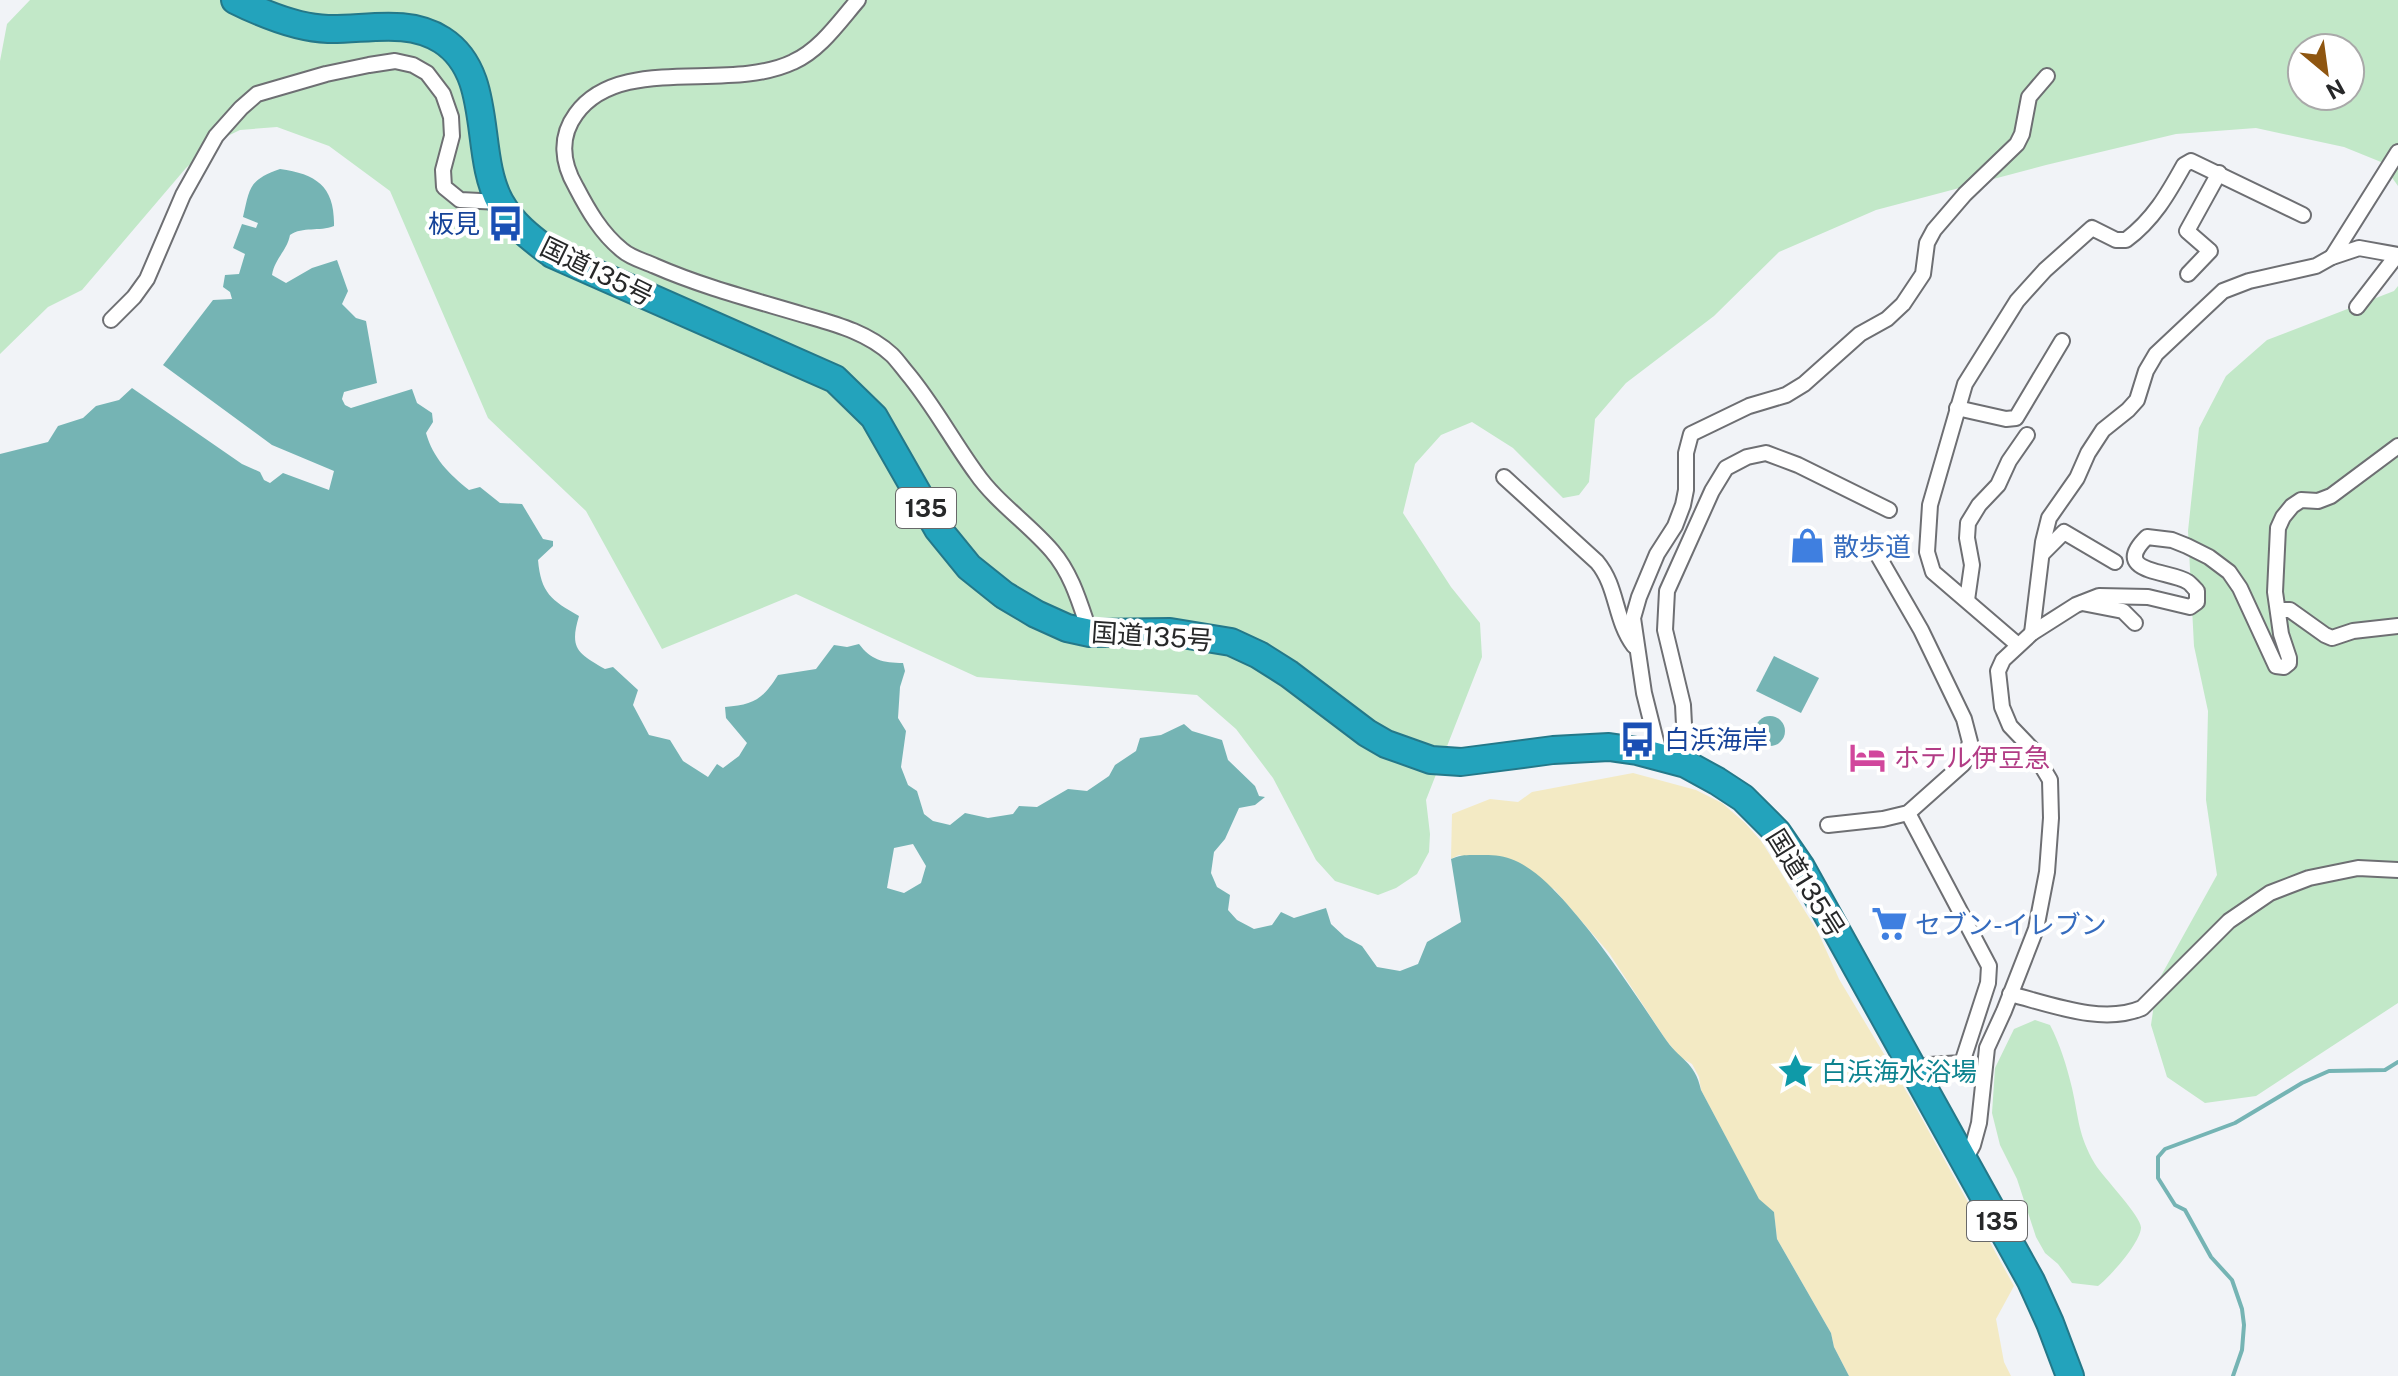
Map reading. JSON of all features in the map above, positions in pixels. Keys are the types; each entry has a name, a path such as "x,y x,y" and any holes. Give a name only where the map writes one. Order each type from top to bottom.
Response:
{"highway":[{"name":"国道135号","path":"235,0 294,24 325,29 393,26 441,39 460,57 475,89 487,161 500,202 520,230 552,254 835,379 874,417 938,529 969,567 1004,595 1036,614 1067,628 1090,633 1170,632 1231,642 1289,674 1386,744 1431,760 1461,762 1553,750 1609,747 1686,764 1743,798 1777,832 1801,867 2031,1281 2070,1376"}],"street":[{"path":"858,0 823,40 796,62 772,70 718,77 670,77 628,82 594,94 575,115 563,141 569,174 587,209 607,236 625,253 690,281 854,329 892,354 926,396 978,476 1053,552 1071,579 1090,633"},
{"path":"111,320 147,279 183,195 216,136 257,94 270,90 369,65 395,61 413,65 427,73 443,94 451,117 452,136 443,170 444,187 460,200 500,202"},
{"path":"1660,757 1644,693 1633,618 1657,554 1675,526 1683,505 1686,453 1691,434 1749,406 1786,395 1815,375 1854,339 1887,319 1903,304 1923,274 1927,243 1934,230 1965,194 2017,144 2029,97 2047,76"},
{"path":"2332,257 2398,152"},
{"path":"2018,645 1933,572 1927,552 1930,505 1965,384 2017,301 2045,270 2092,228 2116,240 2126,240 2139,231 2159,209 2184,165 2191,161 2303,215"},
{"path":"2188,274 2210,251 2187,231 2219,173"},
{"path":"2032,633 2049,518 2077,478 2103,430 2137,400 2146,371 2156,354 2223,291 2249,281 2316,266 2359,248 2397,255 2357,307"},
{"path":"1957,408 2006,419 2016,418 2062,341"},
{"path":"1967,600 1972,565 1967,538 1968,523 1979,505 1998,485 2009,461 2027,435"},
{"path":"1965,1160 1979,1123 1987,1048 2036,929 2047,872 2052,798 2050,780 2031,748 2010,726 2002,707 1998,671 2003,660 2032,633 2099,596 2148,597 2190,607 2197,602 2197,591 2189,582 2173,575 2147,571 2138,563 2135,555 2137,546 2147,537 2155,537 2187,546 2229,572 2240,588 2276,666 2279,668 2289,663 2275,592 2278,528 2283,517 2301,500 2318,501 2331,496 2398,446"},
{"path":"1686,764 1683,705 1665,630 1667,591 1712,491 1726,468 1747,457 1766,453 1798,465 1889,510"},
{"path":"1504,477 1607,574 1617,615 1637,651"},
{"path":"2042,554 2064,532 2115,562"},
{"path":"1828,825 1908,813 1963,764 1970,742 1968,730 1921,630 1876,552"},
{"path":"2082,603 2123,611 2135,623"},
{"path":"2278,610 2290,610 2332,638 2353,631 2398,626"},
{"path":"1908,813 1989,966 1988,983 1962,1063 1929,1065 1914,1071"},
{"path":"2010,994 2068,1009 2126,1014 2142,1008 2229,921 2270,893 2309,878 2358,868 2398,870"}],"green space":[{"path":"30,0 2398,0 2398,186 2381,162 2344,147 2256,128 2176,134 2046,165 1876,210 1779,252 1714,316 1626,383 1595,419 1589,482 1579,495 1563,498 1513,448 1472,422 1441,435 1415,464 1403,513 1451,587 1480,623 1482,657 1426,800 1429,852 1417,874 1378,895 1335,881 1316,860 1273,778 1236,729 1197,695 977,677 796,594 662,649 586,511 488,418 390,191 329,146 277,127 240,130 213,143 186,168 82,290 48,307 0,354 0,61 7,24"},
{"path":"2398,286 2398,1003 2256,1096 2205,1103 2167,1077 2151,1025 2157,983 2217,875 2206,800 2208,711 2194,646 2188,531 2199,428 2226,376 2267,340 2394,291"},
{"path":"2035,1020 2050,1025 2057,1040 2089,1154 2140,1223 2139,1234 2130,1251 2098,1286 2072,1283 2045,1253 2036,1237 2017,1179 2000,1145 1992,1113 1995,1068 2014,1029"}],"sand":[{"name":"白浜海水浴場","path":"1633,773 1696,790 1722,803 1762,842 1818,932 1839,979 1911,1099 2014,1286 1996,1319 2004,1362 2011,1376 1849,1376 1834,1347 1831,1333 1777,1239 1774,1212 1759,1200 1701,1090 1692,1064 1680,1057 1666,1040 1609,953 1554,889 1459,855 1451,859 1452,814 1490,799 1518,802 1532,792"}],"water":[{"path":"280,169 304,175 321,185 331,201 334,226 290,235 272,275 286,283 312,268 337,260 348,291 342,304 356,318 366,321 377,383 344,392 342,399 345,405 351,408 412,389 417,403 432,413 433,422 426,433 437,458 448,472 469,490 480,487 500,503 522,504 543,539 553,541 553,546 538,560 539,571 549,594 579,616 575,636 578,649 605,669 613,667 638,690 633,705 649,735 670,740 683,761 708,777 717,764 723,768 739,756 747,743 726,718 725,707 743,705 757,699 778,675 816,669 834,645 847,647 859,644 878,660 903,663 905,671 900,687 898,718 906,731 901,767 908,785 917,791 924,814 933,821 950,825 965,813 988,818 1013,814 1019,806 1037,807 1068,789 1087,791 1109,776 1115,765 1136,751 1140,738 1161,735 1184,724 1192,731 1222,740 1228,760 1255,786 1259,796 1265,797 1255,805 1239,808 1225,839 1214,852 1211,873 1217,887 1230,895 1228,910 1237,920 1254,929 1272,925 1281,912 1294,918 1326,908 1331,924 1345,937 1362,946 1377,967 1400,971 1418,964 1427,942 1461,922 1451,859 1466,855 1492,855 1519,863 1548,884 1581,920 1670,1045 1695,1073 1759,1199 1774,1212 1777,1239 1831,1333 1834,1347 1849,1376 0,1376 0,454 48,442 58,426 83,418 96,406 119,400 132,388 242,464 260,472 264,480 270,483 283,473 329,490 334,471 272,445 163,365 213,300 232,299 230,292 223,287 225,275 239,274 245,254 233,248 242,224 256,228 258,223 243,217 247,198 257,181","holes":["913,844 926,866 921,883 904,893 887,888 894,848"]},
{"path":"1774,656 1819,678 1801,713 1756,691"},
{"path":"1770,716 1781,720 1785,731 1781,742 1770,746 1759,742 1755,731 1759,720"}],"waterway":[{"path":"2233,1376 2242,1350 2242,1309 2232,1280 2211,1257 2185,1210 2175,1205 2158,1178 2158,1157 2165,1149 2235,1123 2302,1083 2329,1071 2385,1070 2398,1062"}],"place":[{"name":"板見","path":"506,223"},
{"name":"散歩道","path":"1807,546"},
{"name":"白浜海岸","path":"1638,739"},
{"name":"ホテル伊豆急","path":"1868,757"},
{"name":"セブン-イレブン","path":"1889,924"},
{"name":"白浜海水浴場","path":"1795,1071"}]}
